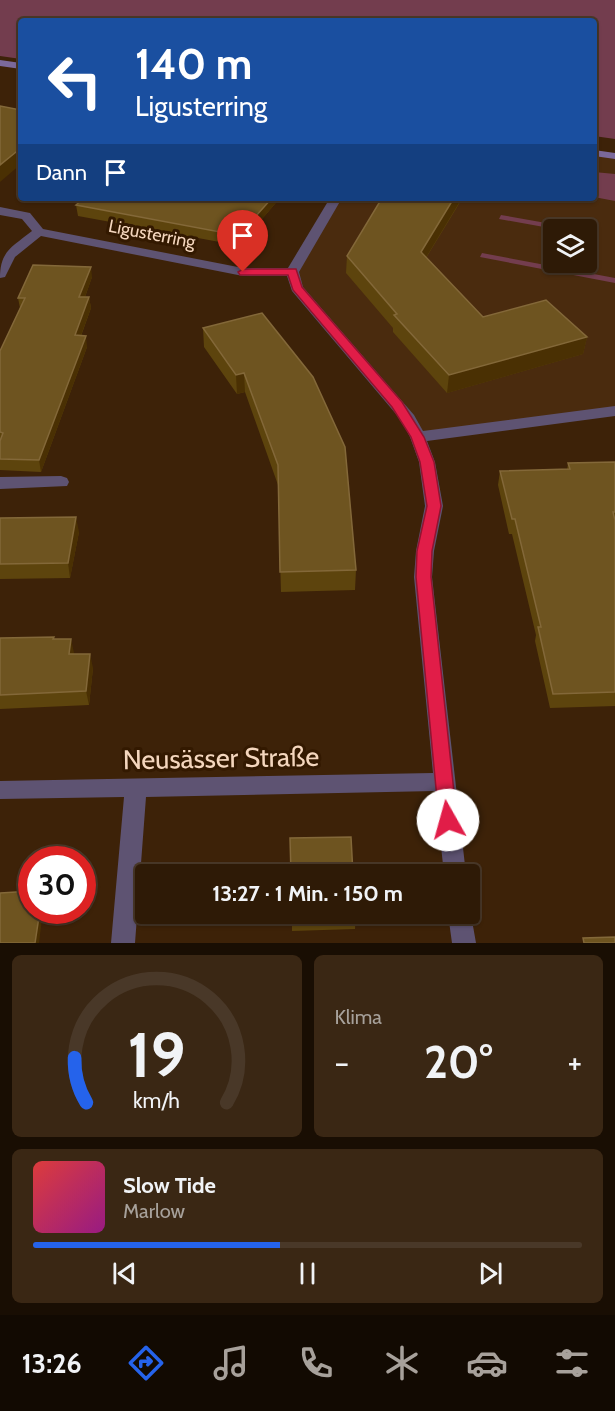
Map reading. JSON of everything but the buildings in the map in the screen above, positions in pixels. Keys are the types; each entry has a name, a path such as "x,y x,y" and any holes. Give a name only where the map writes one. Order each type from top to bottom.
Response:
{"main road":[{"path":"0,63 18,66"},
{"path":"597,153 615,156"}],"street":[{"path":"334,201 292,272 297,288 397,405 418,437 427,462 434,506 425,551 423,577 443,782 454,864"},
{"name":"Ligusterring","path":"0,211 26,216 39,232 243,272 292,272"},
{"path":"0,274 10,255 39,232"},
{"path":"418,437 615,411"},
{"path":"0,483 61,482"},
{"name":"Neusässer Straße","path":"0,790 443,782"},
{"path":"123,943 136,788"},
{"path":"461,924 464,943"}],"shaded area":[{"path":"0,0 615,0 615,139 597,136 597,18 18,18 18,59 0,56"},
{"path":"597,153 615,156 615,411 418,437 297,288 299,257 334,201 597,201"},
{"path":"597,172 615,174 615,201 597,198"},
{"path":"501,215 543,222 543,227 499,219"},
{"path":"482,253 543,264 543,269 480,257"},
{"path":"563,273 588,273 615,278 615,283"}],"route":[{"path":"243,272 292,272 297,288 408,418 418,437 427,462 434,506 425,551 423,577 448,820"}]}
